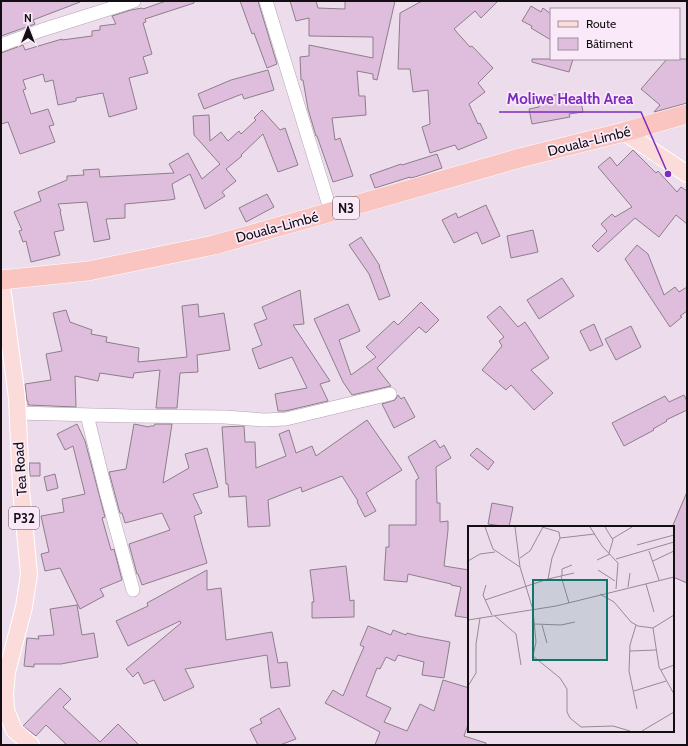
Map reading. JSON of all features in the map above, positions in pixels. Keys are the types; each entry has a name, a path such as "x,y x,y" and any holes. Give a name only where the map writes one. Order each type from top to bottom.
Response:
{"highway":[{"name":"Douala-Limbé","path":"1,279 88,271 214,245 520,158 624,132 687,114"}],"main road":[{"path":"624,132 687,174"},
{"name":"Tea Road","path":"1,279 17,398 21,489 29,574 24,607 7,672 5,694 6,710 14,730 31,745"}],"street":[{"path":"1,45 42,30 134,1"},
{"path":"266,1 331,212"},
{"path":"17,413 225,417 264,420 286,419 390,394"},
{"path":"87,415 133,590"}],"building":[{"path":"1,1 80,2 33,20 35,24 1,36"},
{"path":"166,1 194,1 194,3 145,19 146,22 143,23 152,54 143,57 148,73 129,78 137,109 109,117 103,93 76,98 76,101 58,105 53,80 45,82 43,74 23,80 26,89 23,90 31,114 48,109 54,125 49,126 55,142 20,154 8,122 1,124 1,53 23,45 25,50 62,39 92,36 92,31 100,30 100,26 116,24 112,16 131,10 143,9"},
{"path":"240,1 258,1 277,64 267,68 254,33 252,34"},
{"path":"290,1 316,1 318,8 345,9 345,1 395,1 377,80 373,79 373,74 357,71 359,96 365,96 366,115 332,118 335,140 340,138 353,176 333,182 308,109 303,80 301,80 300,57 309,56 309,45 373,58 373,37 309,36 309,18 296,21"},
{"path":"422,1 498,1 481,18 475,11 454,29 470,47 472,46 493,68 478,83 485,92 469,104 478,124 480,123 487,138 458,150 455,145 430,153 422,127 430,124 428,90 413,92 410,69 398,69 400,13"},
{"path":"531,6 541,12 543,8 550,13 550,39 531,28 532,26 522,21"},
{"path":"532,59 573,60 569,72 532,62"},
{"path":"687,59 687,103 654,112 660,105 641,89 666,60"},
{"path":"268,70 274,90 244,99 242,94 204,109 198,94 231,80"},
{"path":"566,93 567,98 580,96 583,112 569,114 570,117 532,124 529,109 539,107 538,98"},
{"path":"262,110 280,130 285,128 298,165 278,172 263,134 241,155 242,156 226,169 236,181 222,192 225,196 205,209 190,174 172,184 175,199 125,204 125,218 106,219 110,239 94,242 87,202 58,204 61,211 64,230 54,232 60,255 31,262 26,241 23,242 19,231 22,230 14,212 41,201 38,192 67,180 67,176 84,175 83,170 99,169 100,177 174,173 169,164 188,153 202,179 220,164 194,135 193,116 209,115 210,141 221,132 228,141 239,131 241,134 256,120 254,118"},
{"path":"633,150 656,173 658,171 677,192 681,187 687,191 687,224 676,215 659,237 635,218 598,252 592,246 607,231 601,224 612,214 615,217 632,207 598,167 610,157 617,166"},
{"path":"437,154 442,168 375,188 370,175 401,164 402,165"},
{"path":"267,194 274,207 246,222 239,208"},
{"path":"486,205 500,236 482,244 477,232 454,243 442,220 456,213 458,218"},
{"path":"533,230 538,252 511,258 507,236"},
{"path":"361,237 380,266 390,296 379,300 369,274 349,245"},
{"path":"637,245 648,254 664,295 675,287 679,292 687,287 687,311 670,327 625,259"},
{"path":"562,278 574,296 539,319 527,300"},
{"path":"300,290 304,324 293,325 330,381 320,384 328,401 285,411 278,411 275,394 307,388 292,357 259,369 252,349 262,345 254,324 267,319 262,307"},
{"path":"421,302 439,320 426,333 419,327 377,368 391,386 352,395 343,382 314,319 348,304 360,331 339,340 351,375 376,357 366,347 394,321 398,325"},
{"path":"198,304 199,317 224,313 230,350 197,355 198,372 180,373 177,408 156,408 160,370 134,373 133,378 100,373 98,381 75,376 76,407 28,405 25,384 51,380 46,354 62,351 53,313 66,310 70,322 92,330 91,334 107,337 106,342 139,348 138,362 187,357 182,306"},
{"path":"500,306 518,327 525,322 549,358 531,370 553,393 534,410 511,385 506,390 482,370 502,346 499,341 504,337 487,317"},
{"path":"594,324 603,345 590,351 580,331"},
{"path":"631,326 641,347 616,360 605,339"},
{"path":"398,395 401,399 404,397 415,417 394,428 382,404 395,400"},
{"path":"684,395 687,401 687,410 666,420 667,421 653,429 654,430 624,446 612,423 665,396 669,402"},
{"path":"367,420 402,470 366,493 376,511 365,517 357,502 358,501 342,476 302,492 301,487 268,500 270,526 248,527 246,496 229,497 228,484 226,484 222,427 244,426 245,442 255,442 256,468 286,456 279,434 289,430 296,453 312,446 316,456"},
{"path":"77,424 85,441 105,517 102,518 111,550 114,549 122,580 100,589 104,596 80,609 60,568 45,571 41,554 49,552 41,516 64,512 62,499 85,494 73,446 65,450 57,434"},
{"path":"134,424 149,427 154,426 155,424 172,424 163,483 189,468 185,454 207,448 218,487 193,494 202,513 194,516 207,563 142,585 137,574 129,544 170,530 162,513 125,523 122,513 120,513 109,472 126,469"},
{"path":"435,440 440,448 444,445 451,458 436,467 437,503 440,503 440,522 448,521 444,566 468,570 468,618 455,616 461,587 408,574 407,582 384,580 386,547 389,547 389,525 416,525 416,480 419,478 408,457"},
{"path":"477,448 494,462 488,470 470,455"},
{"path":"29,463 40,463 40,476 30,476"},
{"path":"55,474 58,488 47,491 44,477"},
{"path":"687,492 687,583 674,577 673,525"},
{"path":"492,503 513,507 509,526 488,524"},
{"path":"346,566 350,601 354,600 354,617 312,618 312,602 314,602 310,570"},
{"path":"207,570 207,590 221,588 226,640 272,632 278,663 287,662 290,686 271,688 267,655 185,669 194,687 164,701 154,680 144,684 138,672 133,677 126,669 181,623 180,621 128,646 116,621 148,606 147,603"},
{"path":"77,605 82,635 94,633 98,657 61,664 34,664 34,667 24,666 27,638 39,639 38,636 54,635 50,609"},
{"path":"368,626 391,635 393,630 406,635 407,633 450,642 444,678 422,675 424,662 398,655 395,661 386,657 380,669 377,668 366,696 391,708 384,722 407,731 420,704 434,711 443,680 468,688 468,725 464,736 486,743 486,745 375,745 380,732 325,703 333,690 343,696 364,647 360,645"},
{"path":"60,688 71,699 63,707 100,742 118,724 139,745 67,745 46,725 36,736 23,726"},
{"path":"279,708 296,739 280,745 258,745 250,729 262,723 260,719"}],"place":[{"name":"Moliwe Health Area","path":"668,174"}]}
